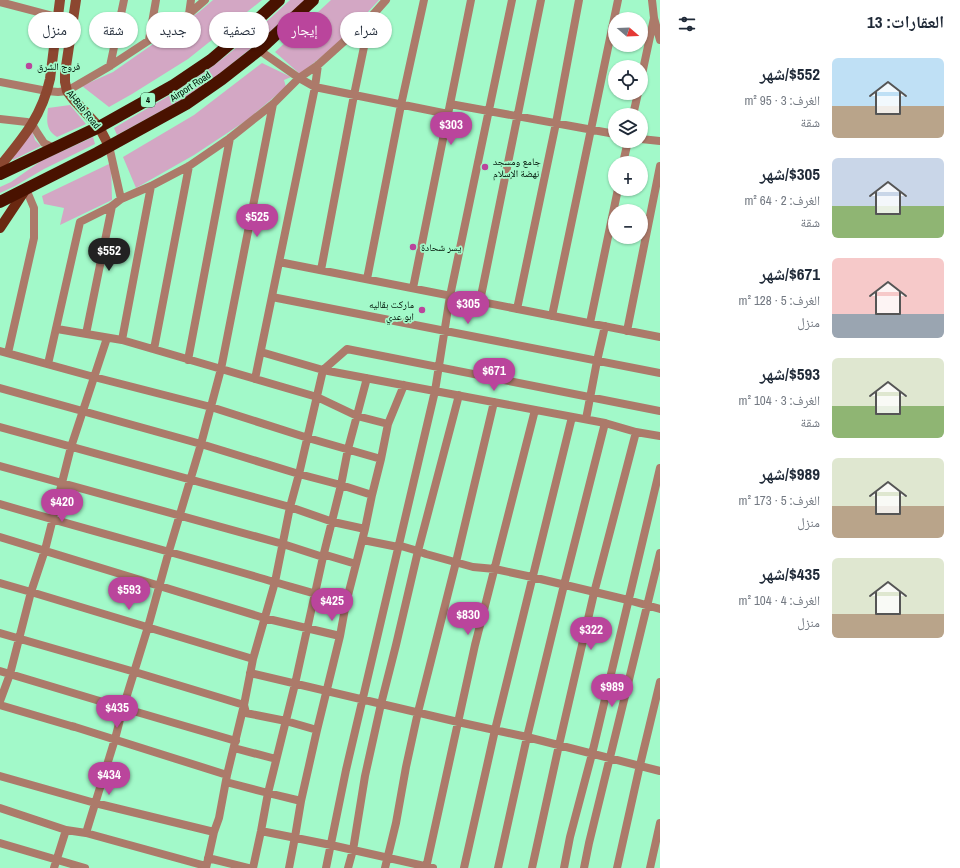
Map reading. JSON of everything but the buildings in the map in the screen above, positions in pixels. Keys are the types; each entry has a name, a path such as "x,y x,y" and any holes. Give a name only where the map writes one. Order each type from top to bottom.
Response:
{"highway":[{"name":"Airport Road","path":"0,174 99,127 174,85 211,60 279,0"},
{"name":"Airport Road","path":"0,202 109,146 186,104 222,79 259,50 313,0"}],"main road":[{"path":"58,12 60,0"},
{"name":"Al-Bab Road","path":"76,0 64,82 67,91 73,99 99,127 109,146"},
{"path":"0,166 32,124 42,106 50,79 54,48"},
{"path":"0,228 26,189"}],"street":[{"path":"110,66 124,0"},
{"path":"154,12 156,0"},
{"path":"189,12 191,0"},
{"path":"191,12 204,0"},
{"path":"375,12 386,0"},
{"path":"367,279 401,105 424,0"},
{"path":"412,288 471,0"},
{"path":"326,868 346,770 435,391 450,296 512,0"},
{"path":"480,301 541,0"},
{"path":"517,309 556,123 579,0"},
{"path":"552,316 618,0"},
{"path":"3,1 40,12"},
{"path":"645,60 654,18 655,5"},
{"path":"654,18 660,40"},
{"path":"0,82 47,91 67,91 110,66 146,42"},
{"path":"48,364 80,222 112,206 121,199 151,186 189,166 230,138 273,104 299,78 318,65 340,45"},
{"path":"321,270 364,48"},
{"path":"259,50 299,78 315,87 448,114"},
{"path":"256,379 315,87 318,65"},
{"path":"86,833 135,672 211,408 273,104"},
{"path":"450,104 608,132"},
{"path":"0,119 27,122 32,124 44,142 54,148"},
{"path":"188,360 230,138"},
{"path":"648,139 660,141"},
{"path":"109,146 121,199"},
{"path":"154,349 189,166"},
{"path":"627,331 660,166"},
{"path":"122,340 151,186"},
{"path":"26,189 34,208 34,238 4,352 211,408 381,459"},
{"path":"590,323 617,196"},
{"path":"86,334 112,206"},
{"path":"279,262 660,337"},
{"path":"272,297 660,374"},
{"path":"586,420 605,326"},
{"path":"57,329 122,340 154,349 317,397 357,416 388,424"},
{"path":"0,701 10,674 31,592 45,550 72,447 107,338"},
{"path":"207,864 214,832 219,818 253,659 275,582 290,507 308,438 323,370 347,349 660,411"},
{"path":"261,352 323,370 605,423 636,432 660,436"},
{"path":"253,868 268,793 308,629 323,557 342,485 348,449 367,378"},
{"path":"289,868 301,801 388,424 404,385"},
{"path":"0,388 201,444 372,495"},
{"path":"348,868 353,850 365,776 381,704 418,551 459,395"},
{"path":"385,868 396,823 418,712 494,402"},
{"path":"261,831 429,867 458,722 474,652 535,410"},
{"path":"464,868 495,730 572,417"},
{"path":"498,868 527,737 605,423"},
{"path":"0,427 290,507 333,522 365,529"},
{"path":"532,868 594,593 636,432"},
{"path":"0,466 283,544 323,557 326,556 356,564"},
{"path":"564,868 570,837 592,754 660,468"},
{"path":"0,504 346,602"},
{"path":"0,537 264,618 340,636"},
{"path":"362,540 398,548 401,546 473,567 495,569 532,577 660,609"},
{"path":"584,868 660,553"},
{"path":"0,583 253,659"},
{"path":"0,633 244,705"},
{"path":"0,671 123,708 276,759"},
{"path":"250,673 527,737 660,771"},
{"path":"617,868 660,682"},
{"path":"0,705 115,739 268,793 301,801"},
{"path":"244,705 246,713 286,721 317,730"},
{"path":"0,776 95,803 214,832"},
{"path":"0,808 66,830 86,833 207,864 248,868"},
{"path":"650,868 660,823"},
{"path":"55,864 66,830"},
{"path":"0,843 55,864 85,868"}],"shaded area":[{"path":"213,0 262,0 247,12 209,12 209,42 188,59 109,107 82,86 113,72 147,48 201,48 201,12 199,12"},
{"path":"290,0 305,0 292,12 277,12"},
{"path":"331,0 379,0 368,12 340,12 340,42 300,74 275,52 279,48 332,48 332,12 318,12"},
{"path":"277,12 277,25 269,32 269,20"},
{"path":"236,48 251,48 219,74 183,99 117,135 114,128 152,106 213,66"},
{"path":"262,63 291,77 284,80 286,87 247,120 194,155 136,188 123,157 194,115"},
{"path":"70,105 86,124 57,137 50,131 49,128 47,121 48,108"},
{"path":"32,130 35,140 41,146 13,160 12,158"},
{"path":"93,137 95,144 0,193 0,187 11,182 41,161"},
{"path":"111,163 112,200 60,225 64,208 44,204 42,196"}],"place":[{"name":"فروج الشرق","path":"29,66"},
{"name":"جامع ومسجد نهضة الإسلام","path":"485,167"},
{"name":"يسر شحادة","path":"413,247"},
{"name":"ماركت بقاليه ابو عدي","path":"422,310"}]}
